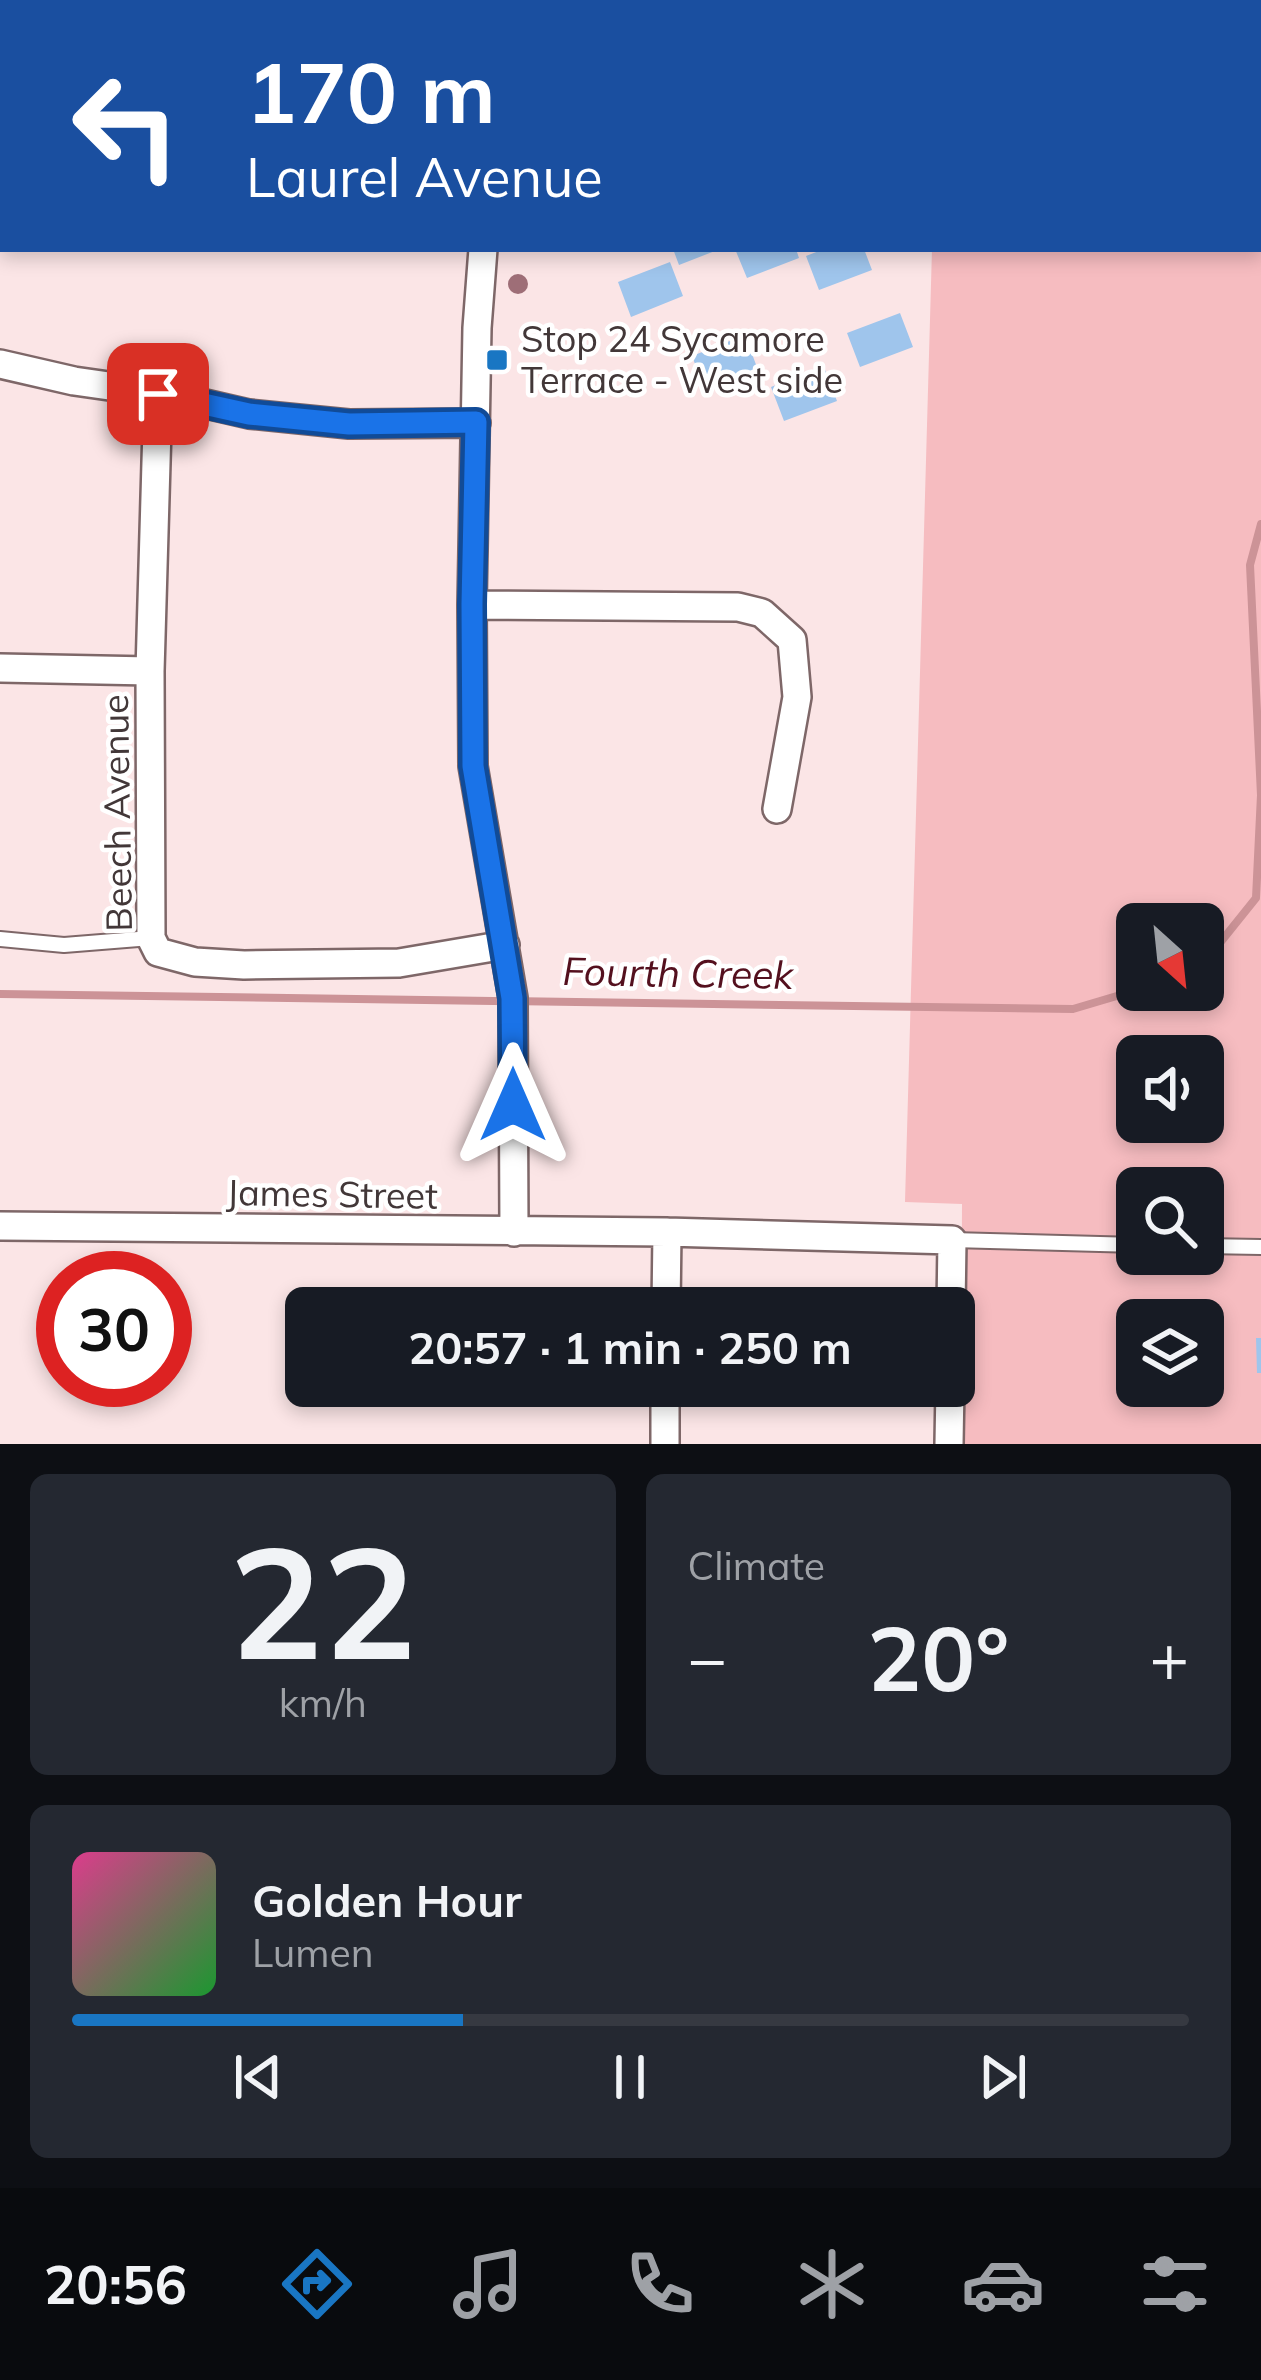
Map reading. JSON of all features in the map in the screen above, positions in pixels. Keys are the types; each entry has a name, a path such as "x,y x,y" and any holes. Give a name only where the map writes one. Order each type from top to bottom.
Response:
{"street":[{"path":"483,252 477,328 473,766 512,1008 514,1232"},
{"path":"0,364 249,414 349,424 476,422"},
{"name":"Beech Avenue","path":"158,394 150,671 151,938 158,952 244,965 400,963 505,945"},
{"path":"472,604 738,607 763,613 792,640 795,661 797,697 777,808"},
{"path":"0,668 150,671"},
{"name":"James Street","path":"0,1226 667,1232 952,1240"},
{"path":"666,1287 667,1232"},
{"path":"951,1287 952,1240"},
{"path":"665,1407 665,1444"},
{"path":"949,1444 950,1407"}],"lane":[{"path":"0,939 64,945 151,938"},
{"path":"952,1240 1116,1244"},
{"path":"1224,1246 1261,1247"}],"shaded area":[{"path":"932,252 1261,252 1261,1444 961,1444 961,1407 975,1407 975,1287 962,1287 962,1204 905,1202"}],"building":[{"path":"674,252 712,252 679,265"},
{"path":"736,252 797,252 799,258 747,278"},
{"path":"865,252 872,270 819,290 806,256"},
{"path":"670,262 683,296 631,317 618,282"},
{"path":"900,313 913,347 860,367 847,333"},
{"path":"745,335 758,370 705,390 692,356"},
{"path":"824,367 837,401 784,421 771,387"},
{"path":"1256,1338 1261,1338 1261,1373 1257,1373"}],"waterway":[{"name":"Fourth Creek","path":"1224,938 1256,898 1261,795 1250,565 1261,524"},
{"name":"Fourth Creek","path":"0,994 1073,1009 1116,996"}],"place":[{"name":"Stop 24 Sycamore Terrace - West side","path":"497,360"}],"route":[{"path":"158,394 249,414 349,424 476,422 473,766 512,998 513,1105"}]}
